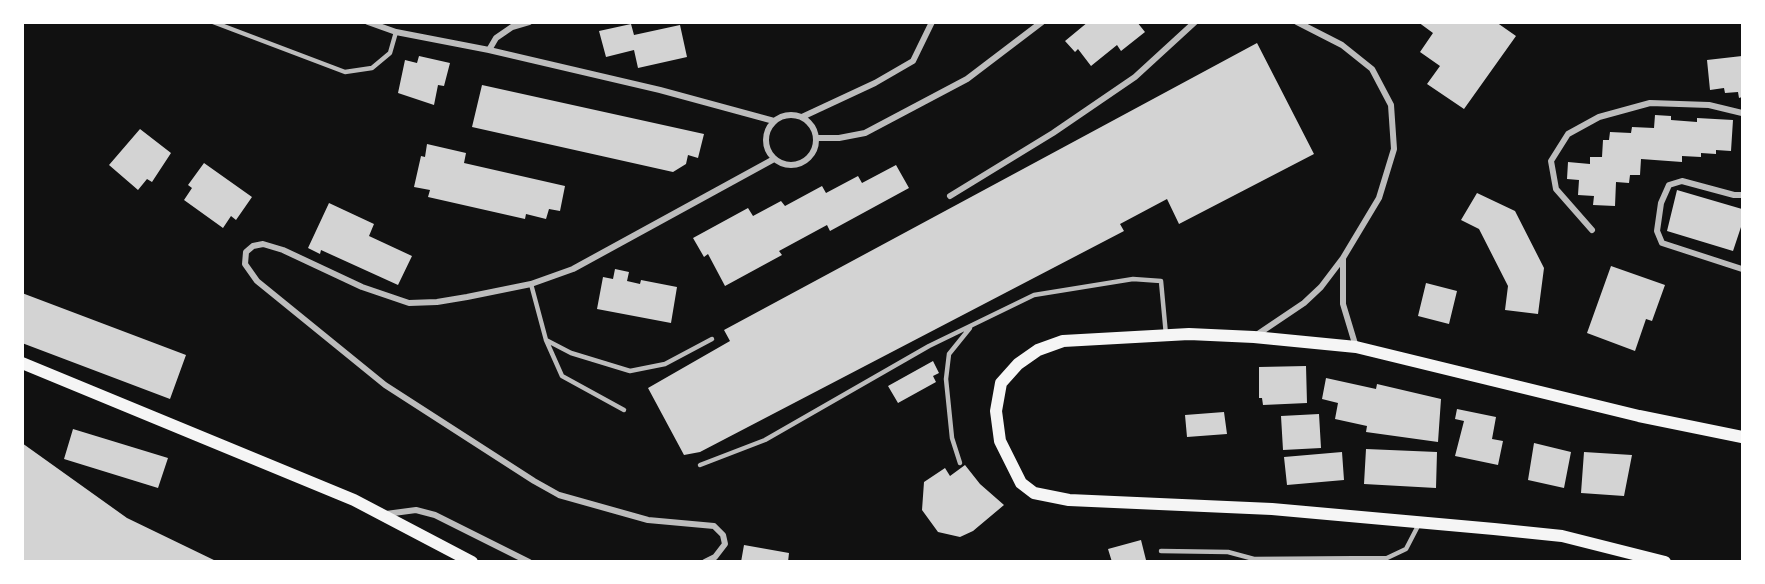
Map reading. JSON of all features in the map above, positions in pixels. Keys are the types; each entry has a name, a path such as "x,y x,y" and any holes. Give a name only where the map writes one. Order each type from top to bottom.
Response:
{"main road":[{"path":"1665,561 1562,536 1421,521 1272,509 1069,500 1034,493 1021,483 1000,441 996,411 1001,383 1018,364 1038,350 1063,341 1166,335 1254,337 1356,347 1639,416 1743,437"},
{"path":"22,363 354,500 472,561"}],"street":[{"path":"368,22 396,32 489,50 670,92 774,121"},
{"path":"489,50 496,38 512,27 529,22"},
{"path":"802,117 875,83 913,61 932,22"},
{"path":"816,138 838,138 865,133 967,79 1042,22"},
{"path":"950,196 1053,133 1135,77 1195,22"},
{"path":"1254,337 1304,303 1343,258 1379,198 1394,149 1391,105 1372,69 1342,45 1297,22"},
{"path":"1592,230 1556,189 1551,161 1568,134 1599,117 1650,103 1709,105 1743,113"},
{"path":"787,114 802,117 812,125 816,138 812,154 807,160 790,165 774,159 766,143 769,127 774,121 787,114"},
{"path":"705,561 715,557 725,544 723,535 714,526 648,520 559,495 491,455 385,385 257,281 245,264 246,252 253,246 263,244 283,250 362,287 409,303 437,302 531,284 573,269 774,159"},
{"path":"1743,195 1734,195 1682,181 1669,185 1661,203 1657,231 1662,243 1743,269"},
{"path":"1343,258 1343,304 1356,347"},
{"path":"382,514 416,510 435,515 529,561"}],"lane":[{"path":"213,22 345,72 372,68 390,53 396,32"},
{"path":"700,465 765,440 929,346 1034,295 1133,279 1161,281 1166,335"},
{"path":"531,284 546,340 562,376 624,410"},
{"path":"960,463 952,438 946,379 949,354 973,325"},
{"path":"546,340 571,353 630,371 665,364 712,339"},
{"path":"1161,551 1228,552 1254,559 1387,558 1406,549 1421,521"}],"building":[{"path":"1088,22 1137,22 1145,32 1121,51 1117,45 1091,66 1078,49 1075,52 1065,41"},
{"path":"1418,22 1496,22 1516,36 1464,109 1427,84 1440,66 1420,52 1433,33"},
{"path":"631,24 634,35 680,25 687,57 638,68 634,50 606,57 599,31"},
{"path":"1257,43 1314,154 1179,224 1167,199 1120,224 1124,231 700,452 684,455 648,388 730,341 724,330"},
{"path":"419,56 450,63 444,86 438,85 434,105 398,93 405,60 417,63"},
{"path":"1742,56 1742,97 1739,98 1738,92 1725,93 1724,88 1710,90 1707,60"},
{"path":"482,85 704,134 698,158 688,155 686,164 673,172 472,127"},
{"path":"1655,115 1671,116 1671,120 1697,122 1697,118 1733,120 1731,151 1716,150 1716,154 1701,153 1701,157 1682,156 1682,162 1641,159 1640,175 1630,175 1629,183 1616,182 1615,206 1593,205 1594,196 1578,195 1579,180 1567,179 1568,162 1590,164 1590,157 1602,157 1603,140 1609,140 1610,132 1631,133 1632,127 1654,128"},
{"path":"140,129 171,153 152,182 147,179 138,190 109,165"},
{"path":"427,144 466,153 464,163 565,186 560,211 549,209 546,219 526,214 525,219 428,197 430,190 414,187 421,156 425,157"},
{"path":"204,163 252,197 236,220 231,216 223,228 184,200 192,188 188,185"},
{"path":"896,165 909,188 830,231 827,225 779,251 782,255 725,286 708,254 704,257 693,238 748,208 753,216 781,201 785,206 822,186 826,193 858,176 862,183"},
{"path":"1677,190 1742,209 1742,224 1733,251 1667,231"},
{"path":"1477,193 1515,211 1544,268 1538,314 1505,310 1508,286 1479,229 1461,220"},
{"path":"329,203 374,224 369,236 412,256 398,285 321,250 320,254 308,248"},
{"path":"1611,266 1665,285 1652,321 1646,319 1635,351 1587,333"},
{"path":"615,269 629,272 627,281 640,284 641,280 677,287 671,323 597,309 603,277 613,279"},
{"path":"1426,283 1457,291 1449,324 1418,316"},
{"path":"22,293 186,355 170,399 22,343"},
{"path":"933,361 939,373 933,376 936,382 898,403 888,386"},
{"path":"1306,366 1307,403 1263,405 1262,398 1259,398 1259,367"},
{"path":"1326,378 1376,389 1377,384 1441,399 1438,442 1366,432 1367,426 1335,419 1338,403 1322,399"},
{"path":"1457,409 1496,417 1492,439 1503,441 1498,465 1455,456 1464,421 1455,419"},
{"path":"1224,412 1227,434 1187,437 1185,415"},
{"path":"1319,414 1321,448 1283,450 1281,416"},
{"path":"73,429 168,458 158,488 64,459"},
{"path":"22,443 127,518 218,562 22,562"},
{"path":"1534,443 1571,452 1564,488 1528,480"},
{"path":"1366,449 1437,452 1436,488 1364,484"},
{"path":"1342,452 1344,480 1287,485 1284,457"},
{"path":"1584,452 1632,455 1624,496 1581,493"},
{"path":"965,465 980,484 1004,505 973,531 960,537 938,532 922,510 924,482 945,468 950,476"},
{"path":"1141,540 1146,560 1112,562 1108,549"},
{"path":"744,545 789,553 788,562 741,562"}]}
